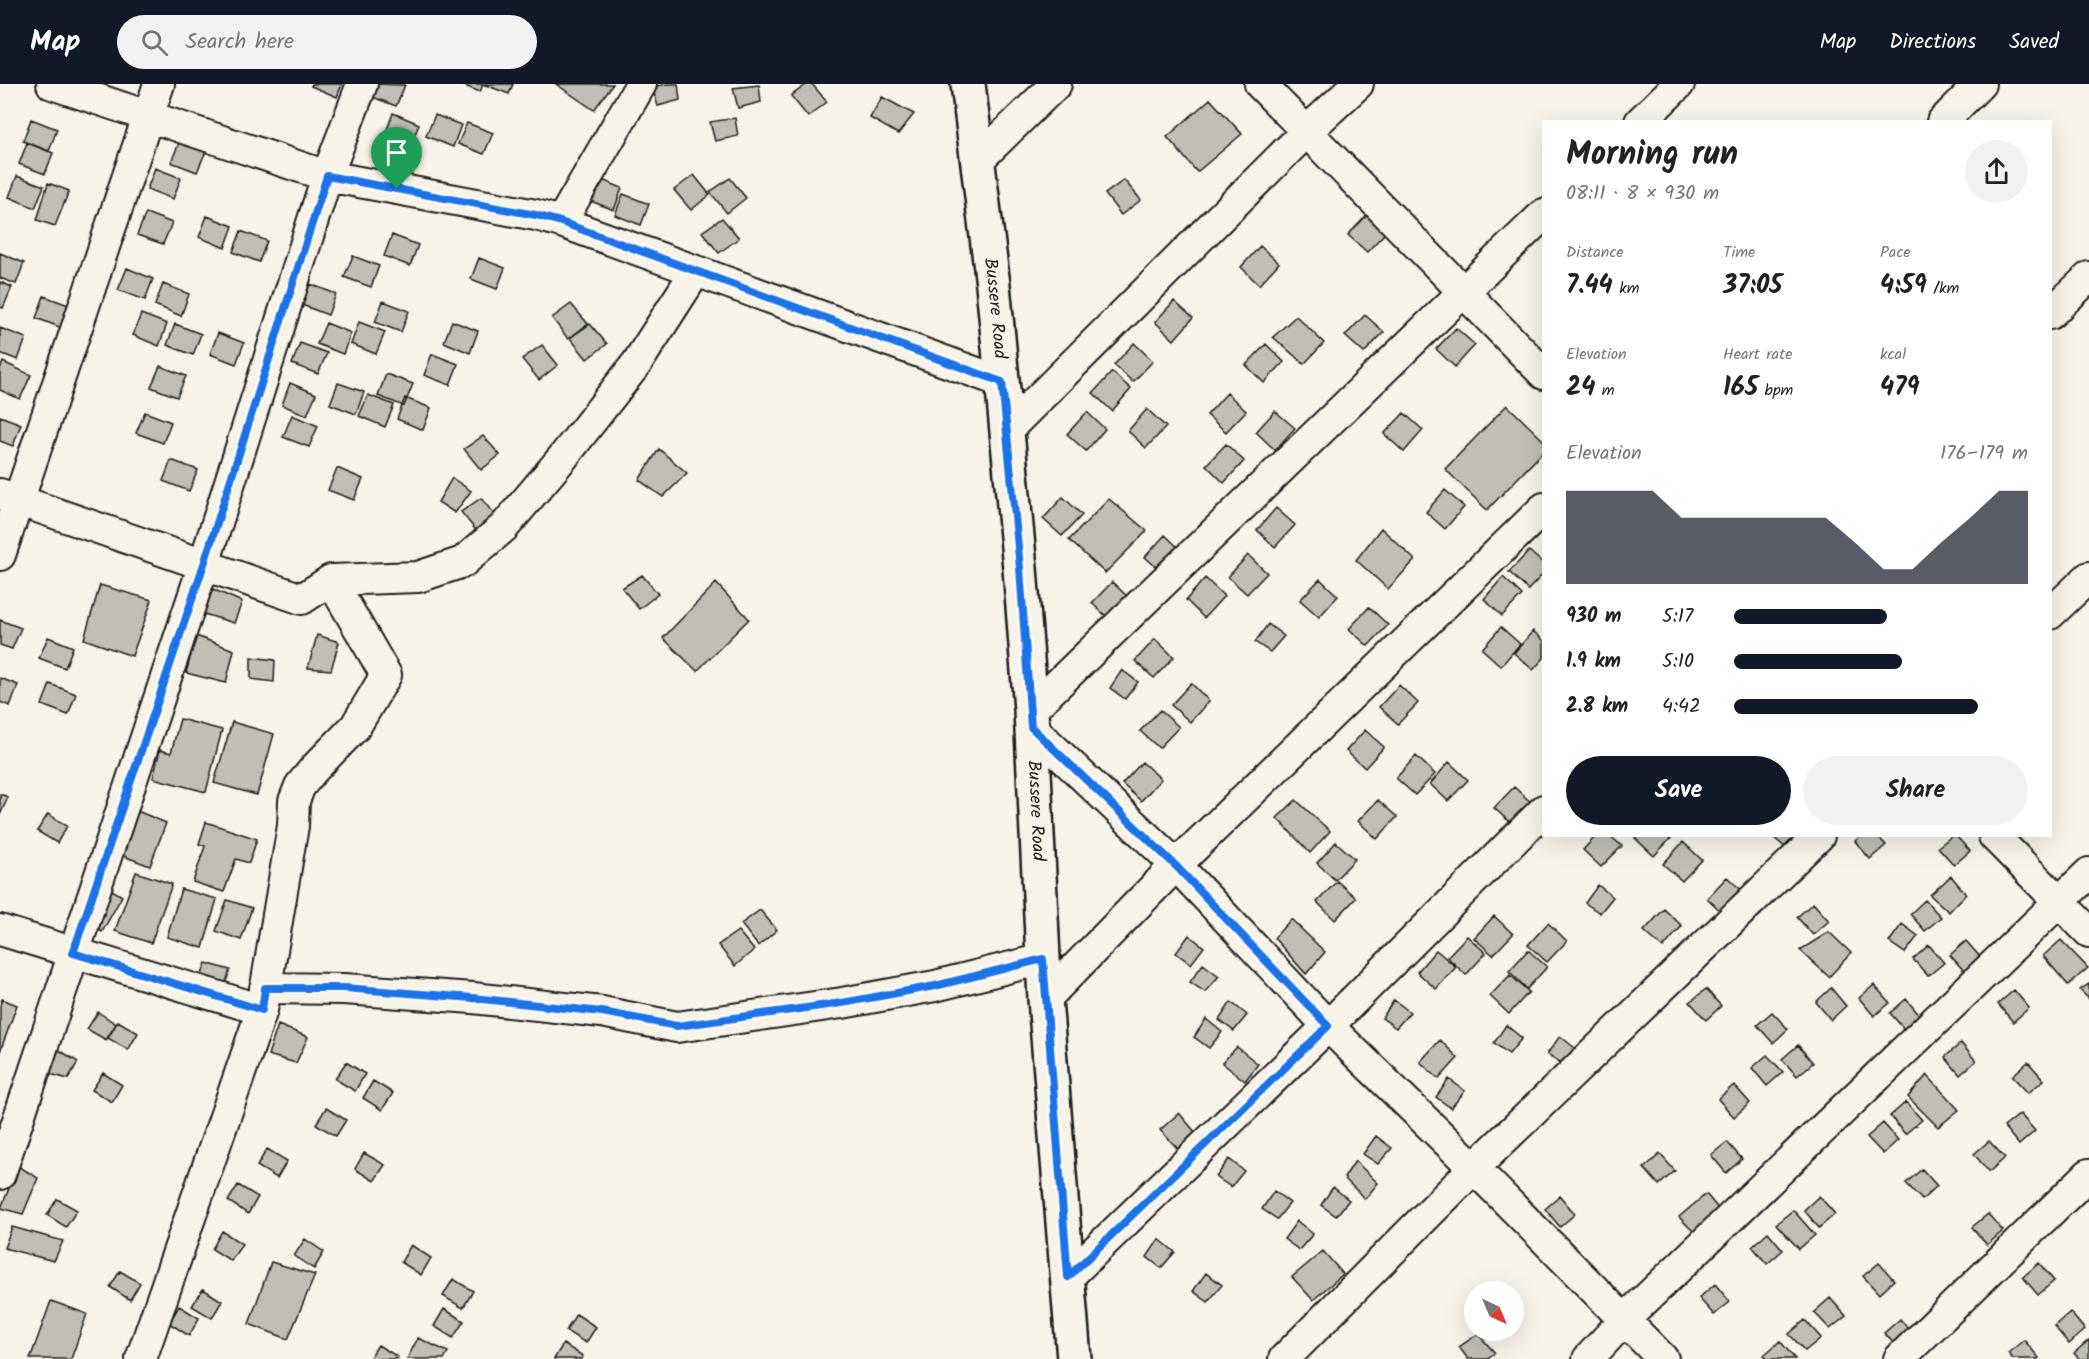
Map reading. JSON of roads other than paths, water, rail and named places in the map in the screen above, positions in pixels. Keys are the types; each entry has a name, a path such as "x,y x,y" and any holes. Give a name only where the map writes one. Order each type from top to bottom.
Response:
{"main road":[{"name":"Bussere Road","path":"968,84 993,285 1007,430 1031,719 1045,999 1074,1359"}],"street":[{"path":"52,84 327,176 536,215 561,222 1002,382"},
{"path":"0,555 9,497 159,84"},
{"path":"0,1174 204,564 327,176 362,84"},
{"path":"561,222 641,84"},
{"path":"977,161 1056,84"},
{"path":"1260,84 1542,372"},
{"path":"1007,430 1307,131 1358,84"},
{"path":"1642,120 1679,84"},
{"path":"1944,120 1980,84"},
{"path":"1542,216 1462,291 1031,719 1176,866 1328,1026 1474,1168 1663,1359"},
{"path":"9,497 302,599 331,580 418,577 463,562 504,527 638,363 696,271"},
{"path":"2052,312 2089,277"},
{"path":"1045,999 1176,866 1542,510"},
{"path":"2052,612 2089,577"},
{"path":"141,1359 264,999 293,826 294,801 300,786 314,769 355,727 386,675 331,580"},
{"path":"1068,1277 1328,1026 1542,812"},
{"path":"1284,1359 1474,1168 1817,837"},
{"path":"1995,837 2089,932"},
{"path":"1588,1359 1624,1320 2089,873"},
{"path":"0,930 73,953 264,999 344,988 473,998 602,1012 677,1026 842,1003 935,986 1043,959"},
{"path":"1899,1359 2089,1174"}]}
